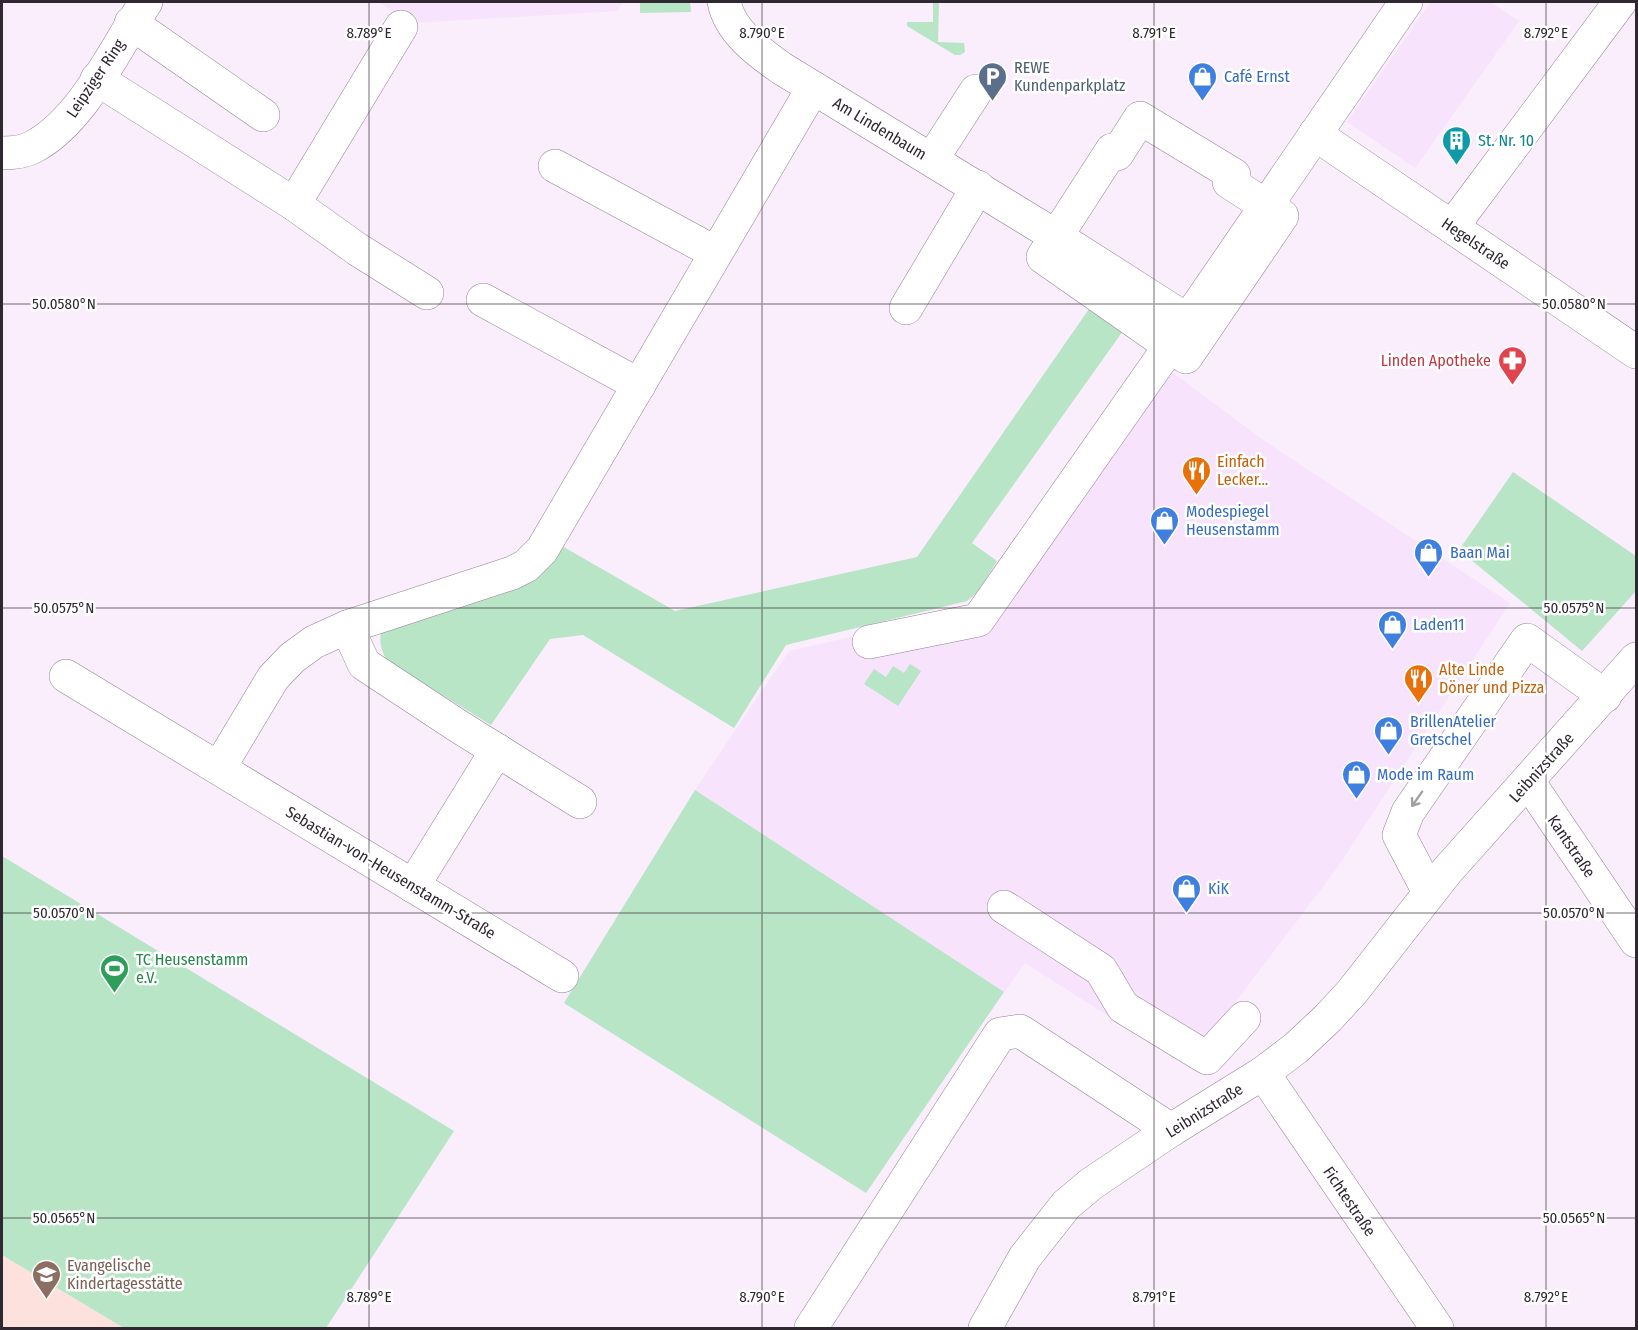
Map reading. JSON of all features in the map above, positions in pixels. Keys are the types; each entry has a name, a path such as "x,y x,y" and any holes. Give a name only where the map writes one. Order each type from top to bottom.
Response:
{"street":[{"name":"Am Lindenbaum","path":"724,2 725,9 736,28 755,50 813,88 1056,236 1179,333"},
{"path":"869,642 978,620 1179,333 1406,2"},
{"path":"1452,227 1620,2"},
{"path":"138,12 263,115"},
{"name":"Leipziger Ring","path":"2,153 32,148 73,116 138,12"},
{"path":"294,204 401,27"},
{"path":"97,79 294,204 357,249 427,292"},
{"path":"219,768 273,678 292,658 314,642 347,627 512,573 526,566 542,550 813,88"},
{"path":"932,159 976,91"},
{"path":"1056,236 1112,150 1117,154 1140,118 1234,175 1229,182 1266,205"},
{"name":"Hegelstraße","path":"1315,134 1636,352"},
{"path":"555,166 716,253"},
{"path":"898,304 970,182"},
{"path":"483,300 639,385"},
{"path":"347,627 364,664 580,802"},
{"path":"1429,892 1399,835 1408,812 1527,640 1605,696"},
{"name":"Leibnizstraße","path":"985,1329 1025,1257 1066,1205 1090,1184 1263,1073 1296,1048 1344,1000 1429,892 1636,659"},
{"name":"Sebastian-von-Heusenstamm-Straße","path":"66,676 562,976"},
{"path":"413,886 496,750"},
{"name":"Kantstraße","path":"1528,781 1636,941"},
{"path":"1004,908 1101,970 1124,1007 1207,1058 1244,1018"},
{"path":"811,1329 1000,1034 1020,1031 1171,1130"},
{"name":"Fichtestraße","path":"1263,1073 1437,1329"}],"shaded area":[{"path":"378,2 623,2 617,11 412,23"},
{"path":"1431,2 1490,2 1519,21 1415,168 1347,122"},
{"path":"1149,355 1266,442 1510,603 1337,868 1187,1066 1025,963 1004,992 695,790 789,651 973,609"},
{"name":"Evangelische Kindertagesstätte","path":"2,1255 32,1273 124,1328 2,1328"}],"green space":[{"path":"640,2 690,2 691,12 640,13"},
{"path":"933,2 939,2 938,42 964,43 965,52 960,55 955,55 907,26 907,22 933,22"},
{"path":"1098,296 1123,331 972,543 997,561 978,592 967,601 786,645 734,728 583,635 550,639 491,725 387,661 381,647 381,633 542,573 551,564 562,546 675,611 917,557"},
{"path":"1513,472 1636,556 1636,591 1582,651 1459,550"},
{"path":"910,664 921,671 898,706 864,684 874,669 886,677 893,666 904,673"},
{"path":"695,790 1004,992 866,1193 564,1003"},
{"name":"TC Heusenstamm e.V.","path":"2,856 454,1131 326,1328 124,1328 2,1255"}],"place":[{"name":"REWE Kundenparkplatz","path":"993,102"},
{"name":"Café Ernst","path":"1203,102"},
{"name":"St. Nr. 10","path":"1457,166"},
{"name":"Linden Apotheke","path":"1512,386"},
{"name":"Einfach Lecker...","path":"1196,496"},
{"name":"Modespiegel Heusenstamm","path":"1165,546"},
{"name":"Baan Mai","path":"1429,578"},
{"name":"Laden11","path":"1392,650"},
{"name":"Alte Linde Döner und Pizza","path":"1418,704"},
{"name":"BrillenAtelier Gretschel","path":"1389,756"},
{"name":"Mode im Raum","path":"1356,800"},
{"name":"KiK","path":"1187,914"},
{"name":"TC Heusenstamm e.V.","path":"115,994"},
{"name":"Evangelische Kindertagesstätte","path":"46,1300"}]}
